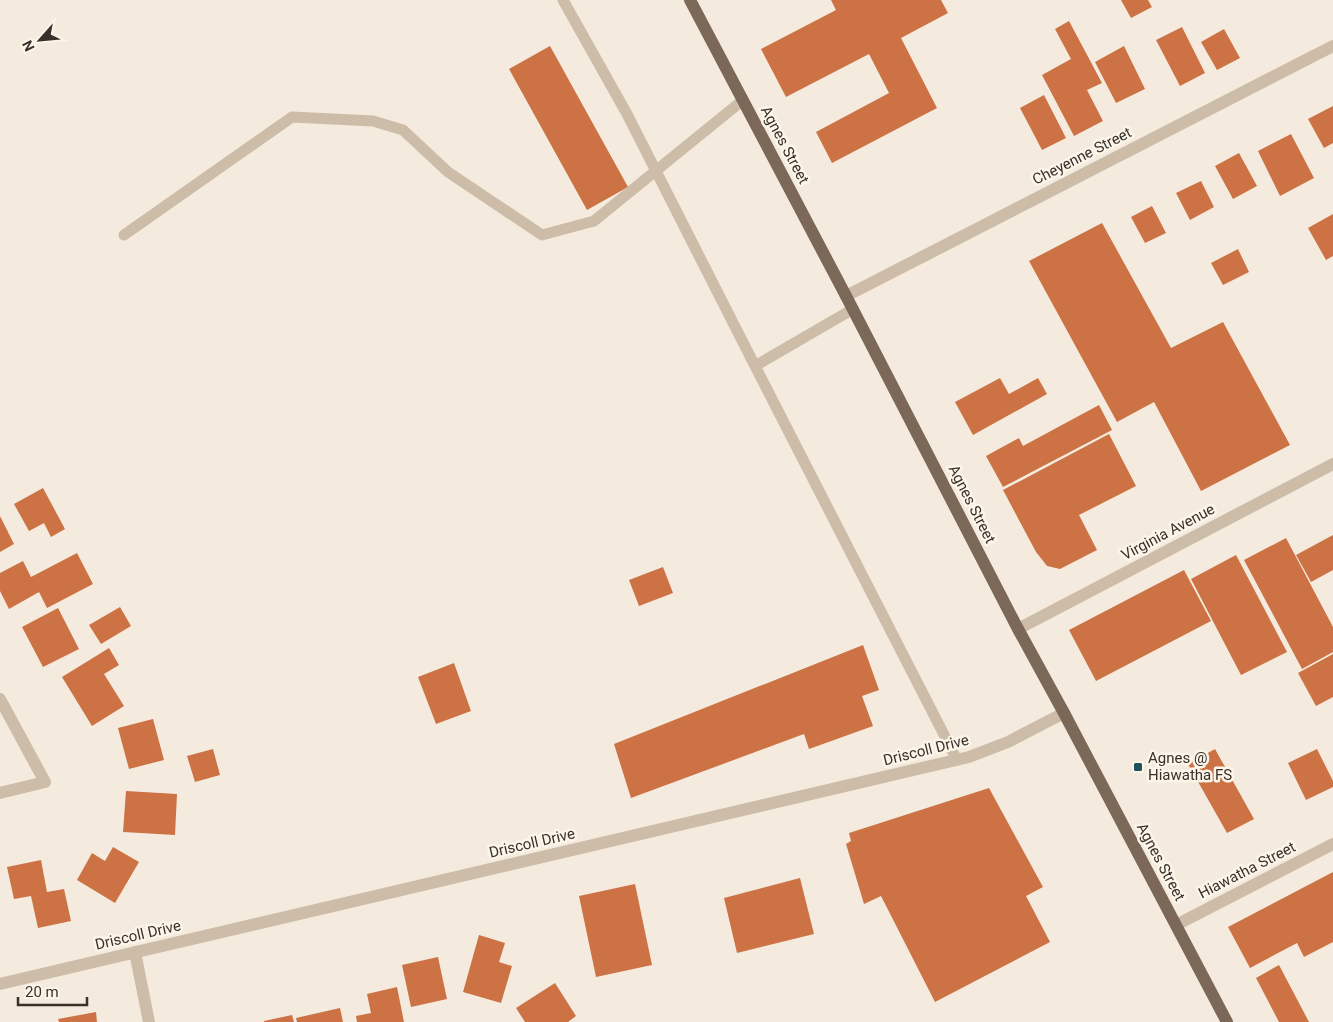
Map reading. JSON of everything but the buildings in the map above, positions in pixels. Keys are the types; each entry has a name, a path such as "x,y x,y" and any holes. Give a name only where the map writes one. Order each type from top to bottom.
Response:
{"main road":[{"name":"Agnes Street","path":"690,0 853,309 1018,629 1227,1022"}],"street":[{"name":"Cheyenne Street","path":"846,296 1333,46"},
{"name":"Virginia Avenue","path":"1018,629 1333,464"},
{"path":"0,699 45,782 0,792"},
{"name":"Driscoll Drive","path":"0,984 958,760 1008,742 1064,713"},
{"name":"Hiawatha Street","path":"1176,926 1333,844"},
{"path":"135,952 149,1022"}],"lane":[{"path":"563,0 627,114 958,760"},
{"path":"124,235 292,117 373,121 403,130 448,172 542,235 594,221 743,100"},
{"path":"755,366 853,309"}],"place":[{"name":"Agnes @ Hiawatha FS","path":"1138,767"}]}
